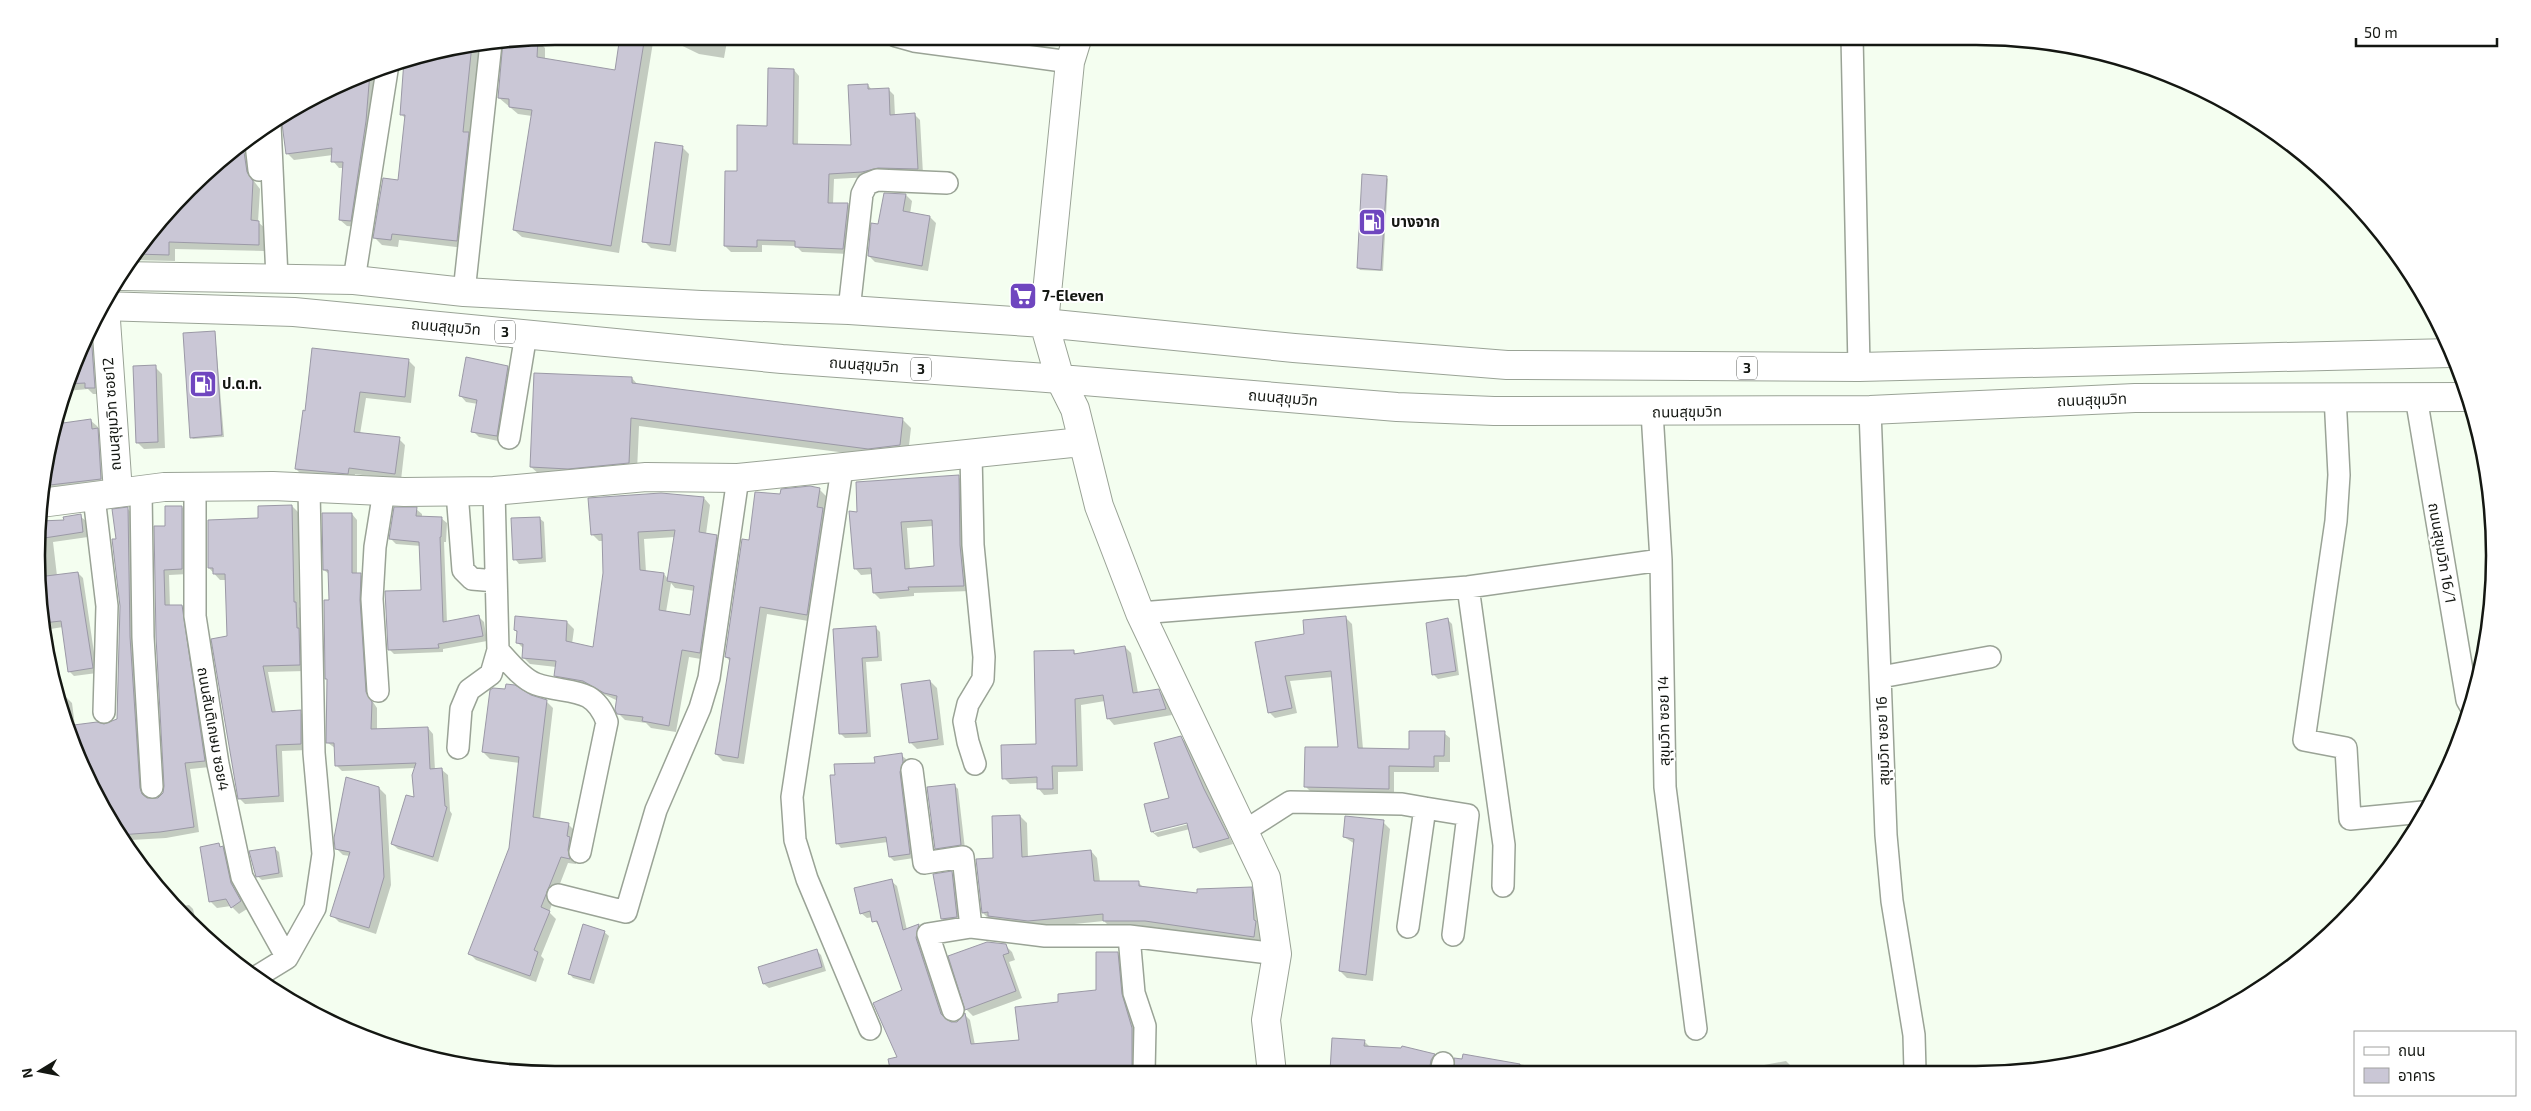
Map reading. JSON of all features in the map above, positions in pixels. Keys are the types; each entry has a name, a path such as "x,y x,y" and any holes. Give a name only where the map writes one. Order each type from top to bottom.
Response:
{"main road":[{"path":"1075,45 1070,62 1044,323 1060,379 1075,409 1081,442 1099,506 1140,613 1246,830 1266,878 1277,954 1266,1020 1271,1066"},
{"name":"3","path":"128,276 354,280 464,292 701,305 849,310 1044,323 1480,364 1734,368 1859,367 2444,353"},
{"path":"381,321 386,284"},
{"name":"ถนนสุขุมวิท","path":"110,306 294,312 782,360 1060,379 1397,407 1494,411 1870,410 2135,398 2461,397"},
{"name":"ถนนสุขุมวิท ซอย12","path":"104,318 117,493"},
{"path":"48,502 164,487 273,486 456,492 494,491 646,477 738,478 801,471 842,469 1081,442"}],"street":[{"path":"944,45 1070,62"},
{"path":"1852,45 1859,367"},
{"path":"464,292 490,49"},
{"path":"354,280 386,74"},
{"path":"270,132 273,231 277,278"},
{"path":"256,142 258,164 273,231"},
{"path":"849,310 862,194 867,184 877,180 947,183"},
{"path":"509,438 526,334"},
{"path":"2335,396 2339,475 2336,521 2304,740 2346,748 2350,819 2417,813"},
{"name":"ถนนสุขุมวิท 16/1","path":"2416,397 2466,696"},
{"name":"สุขุมวิท ซอย 16","path":"1870,410 1886,835 1892,901 1914,1034 1915,1066"},
{"name":"สุขุมวิท ซอย 14","path":"1652,412 1661,560 1665,788 1696,1029"},
{"path":"970,454 973,545 984,657 983,678 968,704 964,721 975,764"},
{"path":"842,469 792,797 795,840 807,879 870,1029"},
{"path":"558,895 626,912 656,810 700,708 709,678 738,478"},
{"name":"ถนนสันติเกษม ซอย4","path":"195,487 195,616 218,764 242,877 287,958"},
{"path":"262,973 287,958 315,908 323,854 314,753 309,488"},
{"path":"378,691 372,599 375,547 384,491"},
{"path":"458,748 461,709 469,690 490,674 498,650 494,491"},
{"path":"456,492 463,570 472,579 496,581"},
{"path":"104,712 107,606 117,493"},
{"path":"117,493 142,637 152,787"},
{"path":"1140,613 1468,587 1661,560"},
{"path":"1468,587 1504,845 1503,886"},
{"path":"498,650 535,684 570,689 594,699 602,708 607,722 580,852"},
{"path":"1880,677 1990,657"},
{"path":"912,770 924,863 963,857 971,927"},
{"path":"1246,830 1290,802 1402,804 1468,815 1453,935"},
{"path":"1408,927 1425,808"},
{"path":"953,1010 928,934 971,927 1045,936 1128,936 1277,954"},
{"path":"1128,936 1134,992 1144,1026 1144,1066"}],"building":[{"path":"619,45 644,45 611,246 513,230 532,110 509,107 509,99 498,98 502,48 538,46 537,57 615,70"},
{"path":"471,52 463,132 469,132 457,241 392,234 391,240 373,238 383,178 398,180 405,115 400,115 403,68"},
{"path":"768,68 794,69 793,144 851,145 848,85 868,84 868,89 889,88 890,115 915,113 918,169 878,168 862,172 829,174 828,203 848,203 843,249 795,247 795,241 757,240 757,247 724,246 725,171 737,171 737,125 767,126"},
{"path":"369,80 366,121 351,221 339,220 343,162 331,162 332,148 286,154 282,124 300,113"},
{"path":"655,142 683,146 670,245 642,242"},
{"path":"244,152 247,172 253,181 251,220 259,221 259,245 169,242 169,255 144,254 172,219 195,195"},
{"name":"บางจาก","path":"1362,174 1387,176 1381,270 1357,268"},
{"path":"884,193 906,194 903,211 930,216 922,266 868,256 871,223 878,224"},
{"name":"ป.ต.ท.","path":"215,331 222,435 190,438 183,333"},
{"path":"92,343 95,388 85,388 85,383 75,384"},
{"path":"312,348 409,359 405,397 360,392 354,432 400,437 395,474 349,468 348,474 295,469 303,410 305,411"},
{"path":"466,357 508,366 497,436 471,432 477,400 459,396"},
{"path":"156,365 158,442 136,443 133,366"},
{"path":"534,373 632,377 632,383 903,418 900,445 868,449 631,418 629,463 568,469 530,467"},
{"path":"91,419 92,429 98,428 101,479 50,485 62,423"},
{"path":"959,475 960,545 964,586 908,587 909,590 873,593 871,568 854,569 849,511 857,512 856,482","holes":["932,520 934,566 905,569 901,522"]},
{"path":"810,486 820,488 817,507 823,508 807,615 760,607 738,758 715,754 730,658 725,657 742,539 749,540 755,492 780,494 781,489"},
{"path":"661,493 704,497 699,532 717,535 700,653 682,650 669,726 642,721 643,717 617,714 615,710 617,696 604,693 583,681 554,676 556,661 522,658 523,644 516,643 517,631 514,630 515,616 567,621 566,641 593,647 603,573 602,534 591,535 588,498","holes":["675,530 667,581 694,586 690,615 659,610 664,573 640,570 638,532"]},
{"path":"292,505 294,602 296,602 297,628 299,628 300,665 263,666 272,712 301,710 301,744 276,745 279,796 238,799 211,639 227,636 225,574 213,574 213,568 208,568 208,520 258,518 258,506"},
{"path":"165,506 182,506 182,569 164,570 165,605 182,605 205,761 185,763 194,827 128,834 113,811 98,781 74,725 97,722 104,724 117,719 120,606 112,539 116,539 112,509 128,507 130,637 140,788 142,794 147,798 158,798 163,793 156,637 154,526 165,526"},
{"path":"394,507 417,507 416,516 442,517 440,537 443,622 479,615 483,636 438,644 439,648 388,650 385,591 421,590 419,542 389,539"},
{"path":"322,513 352,513 352,573 361,573 360,600 366,692 372,702 371,729 428,727 430,769 442,768 445,806 447,807 433,857 391,844 406,795 414,797 412,775 416,763 335,766 334,743 326,743 327,679 325,679 324,600 329,600 328,570 323,570"},
{"path":"81,514 83,532 46,538 46,521 64,520 63,517"},
{"path":"540,517 542,558 513,560 511,518"},
{"path":"78,572 93,668 68,672 61,621 49,622 46,576"},
{"path":"1346,616 1358,748 1409,749 1409,731 1445,731 1444,756 1434,756 1434,767 1389,766 1389,789 1304,787 1305,747 1338,747 1331,671 1285,676 1292,708 1268,713 1255,642 1304,634 1303,620"},
{"path":"1448,618 1456,671 1432,675 1426,623"},
{"path":"876,626 878,657 862,658 867,733 839,734 833,629"},
{"path":"1125,646 1133,693 1159,689 1166,709 1107,719 1103,695 1075,699 1077,766 1052,766 1053,789 1037,789 1037,777 1002,779 1001,745 1036,744 1034,651 1074,650 1074,654"},
{"path":"930,680 938,739 909,743 901,684"},
{"path":"506,684 515,685 531,695 547,700 533,817 569,823 567,836 570,837 568,850 570,859 561,857 541,907 550,911 534,950 538,952 530,976 468,954 509,848 519,757 482,752 490,690 493,688 505,689"},
{"path":"1181,736 1204,789 1229,838 1193,848 1187,823 1151,832 1144,804 1169,798 1154,743"},
{"path":"902,753 903,762 900,772 910,854 889,857 886,837 836,844 830,775 835,775 834,764 875,763 874,757"},
{"path":"346,777 379,787 384,877 369,928 330,916 350,852 335,849 334,838"},
{"path":"955,784 961,845 935,849 927,787"},
{"path":"1020,815 1022,857 1091,850 1094,881 1139,881 1139,886 1197,893 1197,889 1252,887 1254,920 1256,921 1254,937 1145,921 1103,921 1103,914 1028,921 988,916 988,912 982,913 976,859 993,858 992,816"},
{"path":"1345,816 1384,820 1366,975 1339,971 1354,839 1343,837"},
{"path":"219,843 220,847 223,846 231,883 241,901 231,908 226,899 209,902 200,847"},
{"path":"275,847 279,873 256,877 249,851"},
{"path":"952,871 957,917 941,919 933,874"},
{"path":"892,879 903,930 919,924 916,938 941,1014 951,1022 957,1022 965,1013 971,1044 1019,1040 1015,1007 1058,1002 1058,994 1096,990 1096,952 1118,952 1122,994 1132,1028 1132,1066 889,1066 888,1059 897,1057 873,1003 902,990 877,921 872,922 870,911 860,914 854,888"},
{"path":"583,924 605,931 590,980 568,974"},
{"path":"987,942 1006,944 1009,953 1003,955 1016,991 965,1010 948,956"},
{"path":"817,949 822,967 763,984 758,967"},
{"path":"1332,1038 1365,1040 1364,1046 1401,1048 1402,1046 1435,1054 1430,1066 1330,1066"},
{"path":"1463,1054 1520,1064 1520,1066 1454,1066 1454,1058 1462,1059"}],"place":[{"name":"บางจาก","path":"1372,222"},
{"name":"7-Eleven","path":"1023,296"},
{"name":"ป.ต.ท.","path":"203,384"}]}
